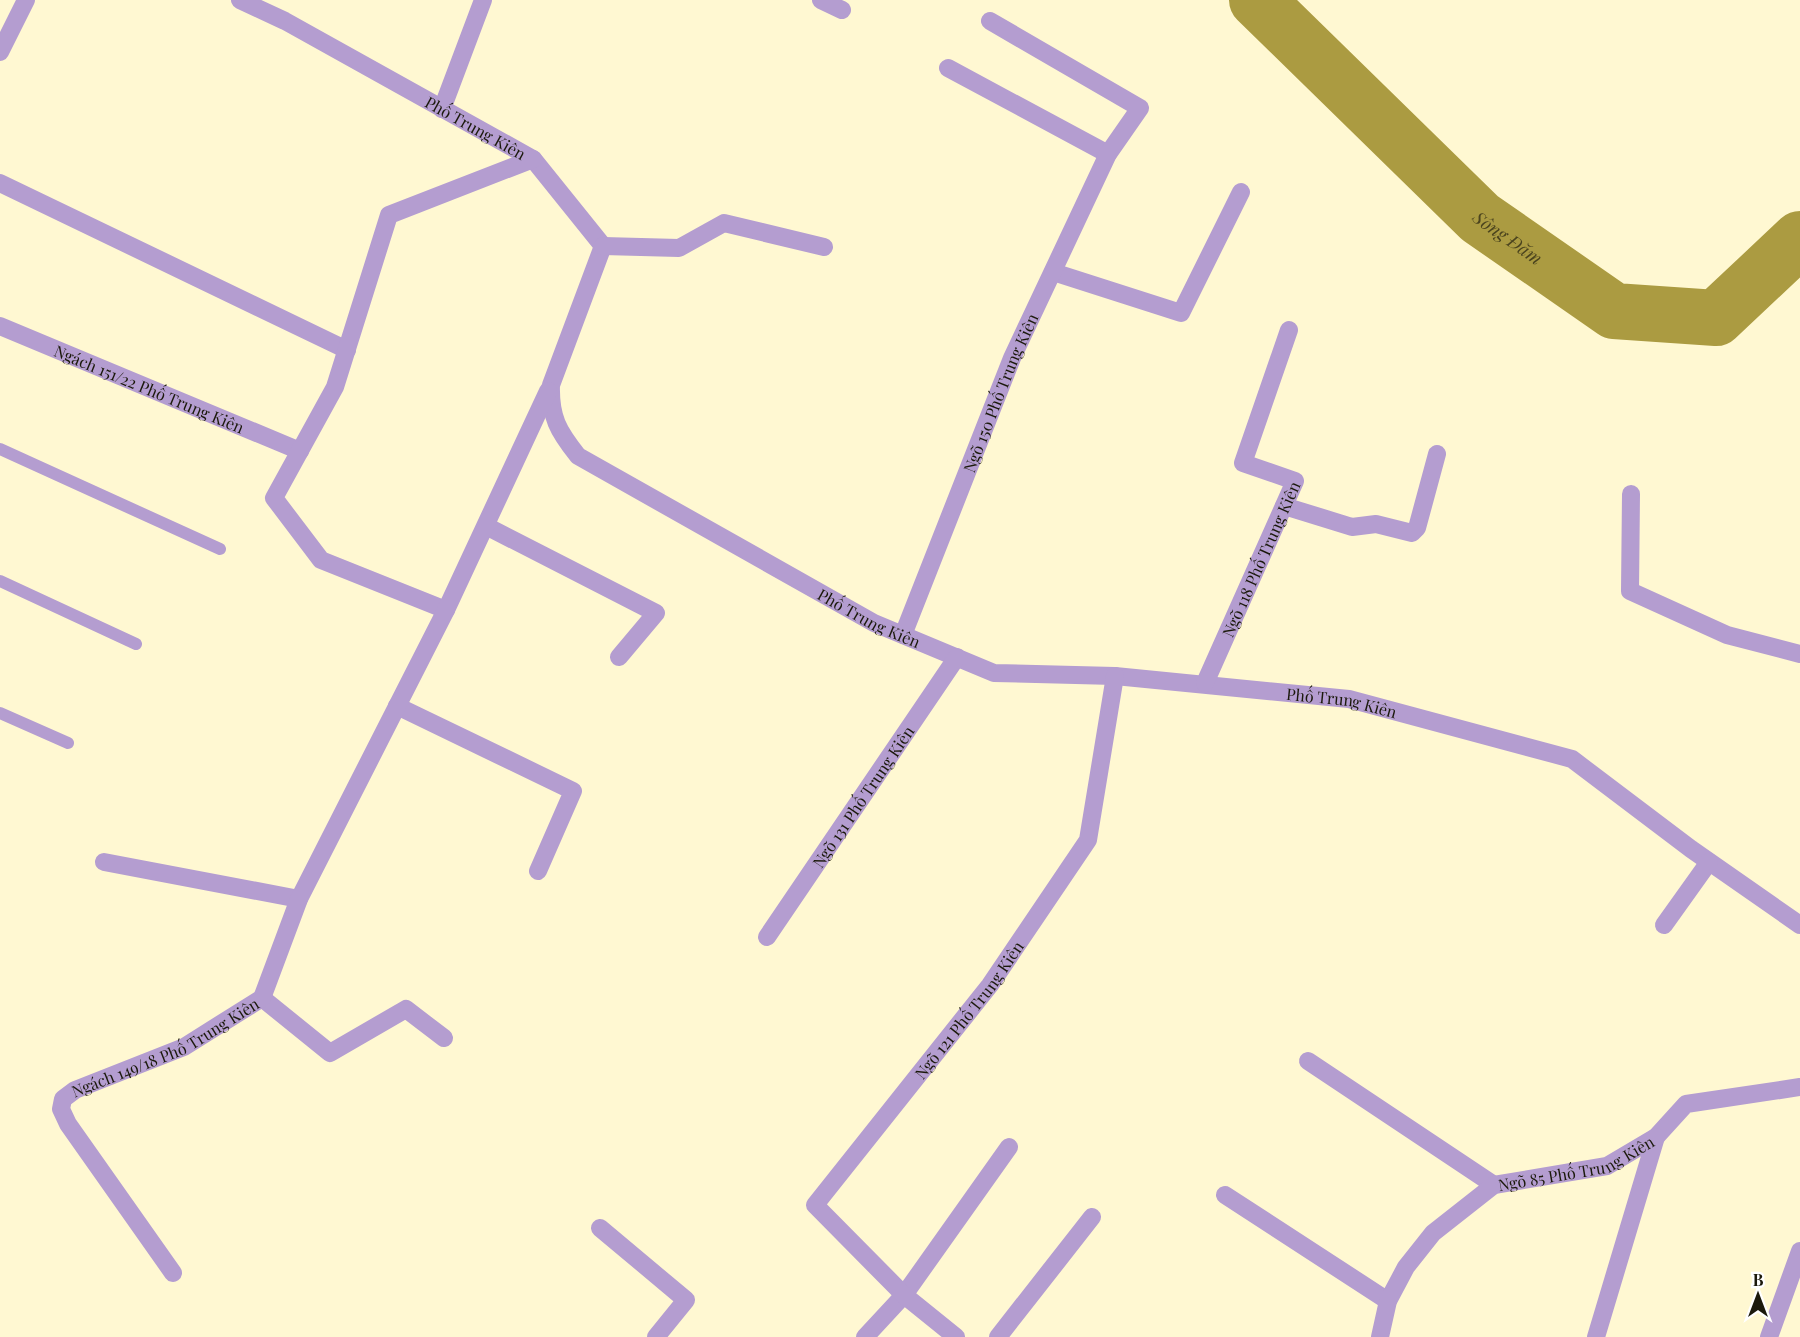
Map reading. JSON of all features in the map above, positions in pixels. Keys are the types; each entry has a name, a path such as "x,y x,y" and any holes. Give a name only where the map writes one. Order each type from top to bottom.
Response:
{"street":[{"path":"0,52 26,0"},
{"name":"Phố Trung Kiên","path":"240,0 285,21 533,159 603,246 551,385 550,408 561,433 578,456 874,623 994,673 1114,675 1349,699 1572,759 1709,862 1800,925"},
{"path":"442,109 483,0"},
{"path":"821,0 842,10"},
{"name":"Ngõ 150 Phố Trung Kiên","path":"903,635 1012,358 1108,154 1140,108 990,21"},
{"path":"948,68 1108,154"},
{"path":"446,610 321,560 274,498 335,387 389,216 533,159"},
{"path":"0,183 347,350"},
{"path":"1053,272 1181,313 1241,192"},
{"path":"603,246 679,248 724,223 824,247"},
{"name":"Ngách 151/22 Phố Trung Kiên","path":"0,326 300,451"},
{"name":"Ngõ 118 Phố Trung Kiên","path":"1205,683 1295,482 1243,463 1289,330"},
{"name":"Ngách 149/18 Phố Trung Kiên","path":"173,1273 68,1124 61,1109 63,1099 75,1090 184,1047 262,998 299,899 446,610 551,385"},
{"path":"1284,506 1352,526 1376,524 1412,533 1416,528 1437,454"},
{"path":"1630,494 1630,591 1727,635 1800,654"},
{"path":"486,526 656,613 619,657"},
{"name":"Ngõ 131 Phố Trung Kiên","path":"767,937 957,657"},
{"name":"Ngõ 121 Phố Trung Kiên","path":"904,1295 815,1205 990,985 1088,840 1114,675"},
{"path":"397,706 573,791 538,871"},
{"path":"104,862 299,899"},
{"path":"1664,925 1709,862"},
{"path":"262,998 330,1053 406,1009 444,1038"},
{"path":"1308,1061 1494,1185"},
{"name":"Ngõ 85 Phố Trung Kiên","path":"1380,1337 1388,1301 1406,1267 1433,1233 1494,1185 1607,1166 1656,1137 1686,1104 1800,1087"},
{"path":"1596,1337 1656,1137"},
{"path":"865,1337 904,1295 1010,1147"},
{"path":"1225,1195 1388,1301"},
{"path":"998,1337 1092,1217"},
{"path":"600,1228 686,1300 656,1337"},
{"path":"1769,1337 1800,1251"},
{"path":"904,1295 956,1337"}],"lane":[{"path":"0,449 220,549"},
{"path":"0,581 136,644"},
{"path":"0,713 68,743"}],"waterway":[{"name":"Sông Đăm","path":"1257,0 1480,218 1614,311 1716,318 1800,239"}]}
